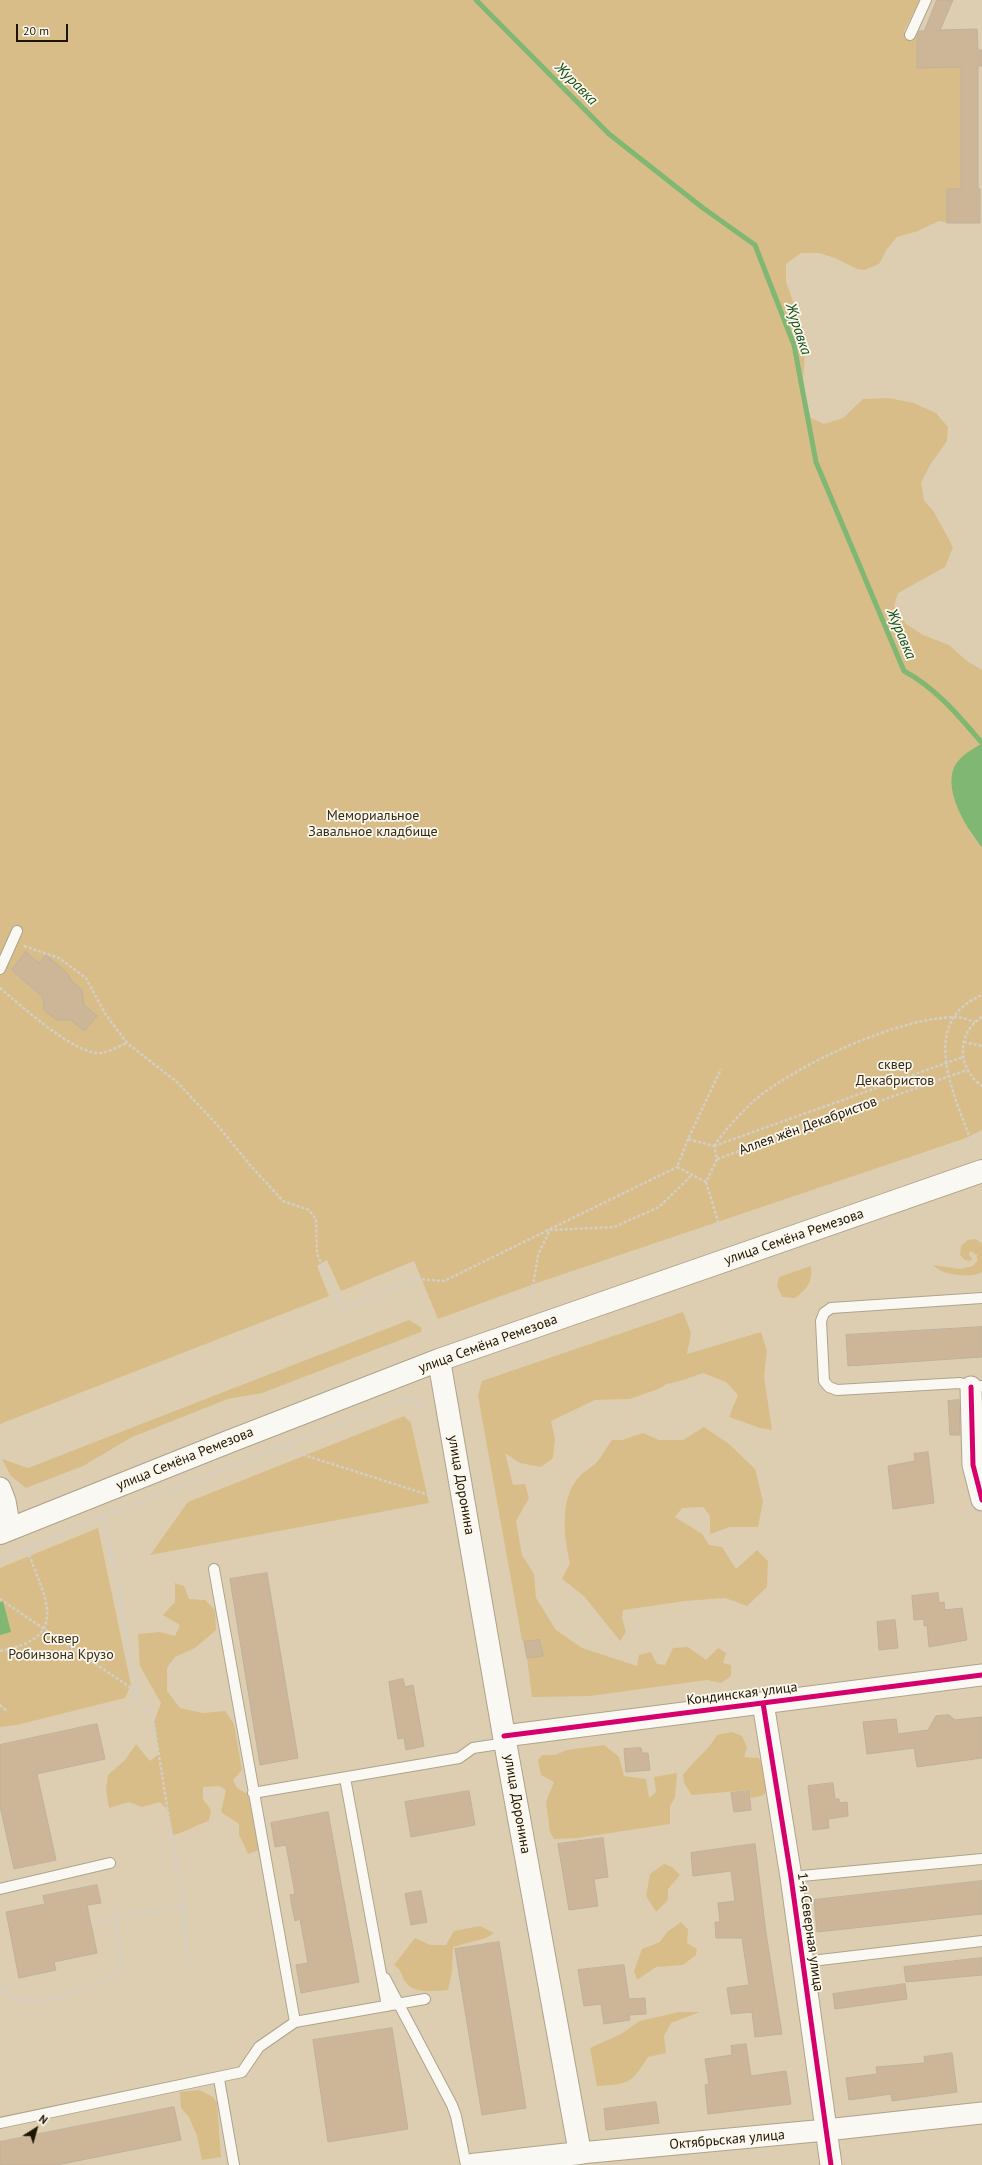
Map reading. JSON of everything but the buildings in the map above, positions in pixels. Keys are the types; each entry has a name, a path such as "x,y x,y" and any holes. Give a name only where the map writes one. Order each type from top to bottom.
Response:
{"main road":[{"name":"улица Семёна Ремезова","path":"5,1531 234,1439 439,1360 982,1171"},
{"name":"улица Доронина","path":"439,1360 505,1739 580,2153"},
{"name":"Октябрьская улица","path":"472,2165 580,2153"}],"street":[{"path":"976,1387 973,1465 982,1500"},
{"path":"0,1488 5,1501 5,1531"},
{"name":"Кондинская улица","path":"505,1739 763,1703 982,1675"},
{"name":"1-я Северная улица","path":"763,1703 791,1877 831,2165"},
{"name":"Октябрьская улица","path":"580,2153 826,2130 982,2112"}],"lane":[{"path":"910,35 926,0"},
{"path":"0,969 17,931"},
{"path":"976,1387 960,1383 837,1390 829,1387 824,1381 821,1321 824,1313 832,1308 982,1298"},
{"path":"214,1569 295,2022"},
{"path":"253,1793 458,1758 473,1748 505,1739"},
{"path":"345,1778 387,2006"},
{"path":"791,1877 982,1859"},
{"path":"0,1889 110,1863"},
{"path":"803,1962 982,1941"},
{"path":"380,1969 452,2105 456,2116 466,2165"},
{"path":"0,2123 219,2079 242,2072 259,2047 295,2022 425,2000"},
{"path":"219,2079 234,2165"}],"path":[{"path":"20,945 59,958 86,978 106,1015 127,1043 177,1082 219,1127 250,1165 283,1201 309,1210 316,1220 317,1254 343,1308 417,1279 444,1281 677,1167 688,1138 720,1069"},
{"path":"0,988 42,1023 68,1041 86,1049 100,1054 127,1043"},
{"path":"972,1144 945,1063 946,1037 954,1018 968,1003 982,995"},
{"path":"982,1017 975,1022 967,1033 964,1042 963,1056 967,1070 982,1086"},
{"path":"714,1146 756,1099 817,1059 875,1036 912,1024 954,1018 975,1022"},
{"path":"964,1042 982,1046"},
{"path":"688,1138 714,1146"},
{"path":"714,1146 716,1159 706,1182 721,1231"},
{"path":"677,1167 706,1182"},
{"path":"550,1230 614,1227 659,1207 692,1175"},
{"path":"531,1297 538,1255 550,1230"},
{"path":"0,1560 104,1516 406,1398 420,1407 424,1406"},
{"path":"279,1447 435,1497"},
{"path":"104,1516 137,1692 134,1700 152,1712 183,1906 189,1968"},
{"path":"0,1651 20,1647 32,1641 44,1628 49,1616 47,1605 26,1549"},
{"path":"0,1599 137,1692"},
{"path":"0,1705 8,1712"},
{"path":"0,1732 12,1730"},
{"path":"0,1984 6,1993 16,1999 28,2002 71,1994 87,1985 117,1973 122,1965 116,1934 118,1917 115,1900"},
{"path":"91,1923 183,1906"}],"green space":[{"name":"Мемориальное Завальное кладбище","path":"0,0 920,0 903,33 916,31 918,68 961,67 961,189 947,189 947,223 939,221 918,231 897,237 887,249 879,264 865,270 857,269 835,258 819,253 801,253 786,264 786,282 806,337 802,398 811,418 824,424 843,418 863,399 888,398 914,403 936,413 948,427 947,441 930,465 921,483 924,500 934,512 953,547 945,567 898,593 894,606 906,624 923,635 949,645 967,661 982,670 982,743 959,760 953,792 971,834 982,847 982,1130 966,1138 537,1283 438,1319 414,1261 341,1291 327,1260 317,1266 329,1296 0,1424"},
{"path":"976,1239 982,1244 982,1272 971,1275 956,1275 942,1271 933,1265 960,1269 973,1266 977,1261 977,1255 970,1251 969,1255 972,1258 971,1261 965,1260 960,1255 961,1246 968,1240"},
{"path":"811,1266 810,1281 806,1288 795,1298 782,1297 777,1286 779,1277"},
{"path":"683,1312 691,1333 687,1354 761,1332 767,1351 764,1377 772,1430 760,1428 729,1417 738,1395 726,1382 703,1373 667,1384 658,1389 630,1399 595,1400 551,1421 555,1439 553,1458 541,1467 520,1463 505,1453 513,1485 525,1484 529,1498 516,1521 522,1555 534,1574 536,1598 556,1630 582,1648 637,1666 639,1655 651,1652 657,1664 665,1665 673,1648 688,1647 706,1660 718,1648 726,1653 723,1663 731,1665 731,1676 721,1683 707,1680 590,1696 532,1697 527,1658 542,1656 541,1640 524,1642 522,1640 478,1396 482,1381"},
{"path":"409,1320 422,1328 421,1332 262,1393 228,1399 132,1437 83,1466 26,1488 11,1476 2,1459 28,1468"},
{"path":"404,1416 411,1423 429,1503 150,1555 188,1502"},
{"path":"704,1427 729,1444 755,1469 763,1501 758,1527 730,1527 710,1534 710,1516 703,1507 682,1508 675,1517 702,1534 709,1545 722,1547 736,1569 757,1550 768,1561 767,1587 747,1606 725,1598 685,1601 623,1610 622,1618 626,1632 620,1641 584,1596 562,1579 570,1563 565,1530 568,1496 579,1477 597,1463 612,1440 622,1440 643,1433 659,1440 683,1440"},
{"name":"Сквер Робинзона Крузо","path":"98,1528 131,1685 125,1698 17,1725 0,1727 0,1568"},
{"path":"175,1583 184,1586 189,1599 205,1600 215,1610 216,1630 195,1648 175,1657 167,1668 167,1691 180,1708 203,1713 225,1711 234,1724 242,1770 233,1780 237,1788 248,1794 259,1850 248,1854 239,1834 239,1824 221,1812 226,1790 219,1786 203,1787 203,1799 211,1810 209,1821 173,1835 167,1809 160,1802 142,1807 129,1802 109,1808 106,1789 108,1775 125,1760 136,1744 150,1761 159,1754 154,1722 161,1703 140,1666 138,1634 160,1632 175,1636 180,1625 163,1615 175,1602"},
{"path":"732,1732 742,1736 747,1747 744,1757 759,1758 766,1768 769,1786 764,1795 751,1798 749,1790 692,1795 684,1783 683,1775 717,1735"},
{"path":"604,1745 619,1757 624,1776 646,1779 649,1798 656,1792 654,1777 677,1773 675,1797 670,1806 670,1824 577,1838 554,1839 550,1832 546,1802 554,1782 541,1775 538,1760 542,1755 555,1755 567,1750"},
{"path":"664,1864 672,1867 680,1875 668,1889 668,1900 656,1912 646,1896 650,1874"},
{"path":"681,1922 688,1929 687,1943 697,1949 696,1955 683,1965 656,1967 637,1980 634,1971 642,1949 660,1942 667,1932"},
{"path":"480,1926 494,1933 486,1938 453,1947 452,1972 448,1990 424,1991 413,1988 408,1985 399,1970 394,1965 415,1938 430,1945 446,1945 454,1931"},
{"path":"679,2012 700,2012 671,2023 664,2036 666,2053 648,2057 633,2078 628,2081 597,2086 590,2048 621,2034 640,2021"},
{"path":"199,2090 213,2097 217,2103 221,2157 202,2160 197,2136 189,2117 181,2108 180,2092"}],"shaded area":[{"path":"982,743 982,847 962,817 953,793 951,781 953,770 959,760"},
{"path":"3,1601 11,1632 0,1635 0,1602"}],"waterway":[{"name":"Журавка","path":"476,0 609,134 703,208 755,245 794,345 816,462 904,671 937,694 982,743"}],"cycle path":[{"path":"971,1387 973,1465 982,1500"},
{"path":"504,1736 982,1675"},
{"path":"763,1703 791,1877 831,2165"}],"park label":[{"name":"сквер Декабристов","path":"895,1074"}]}
